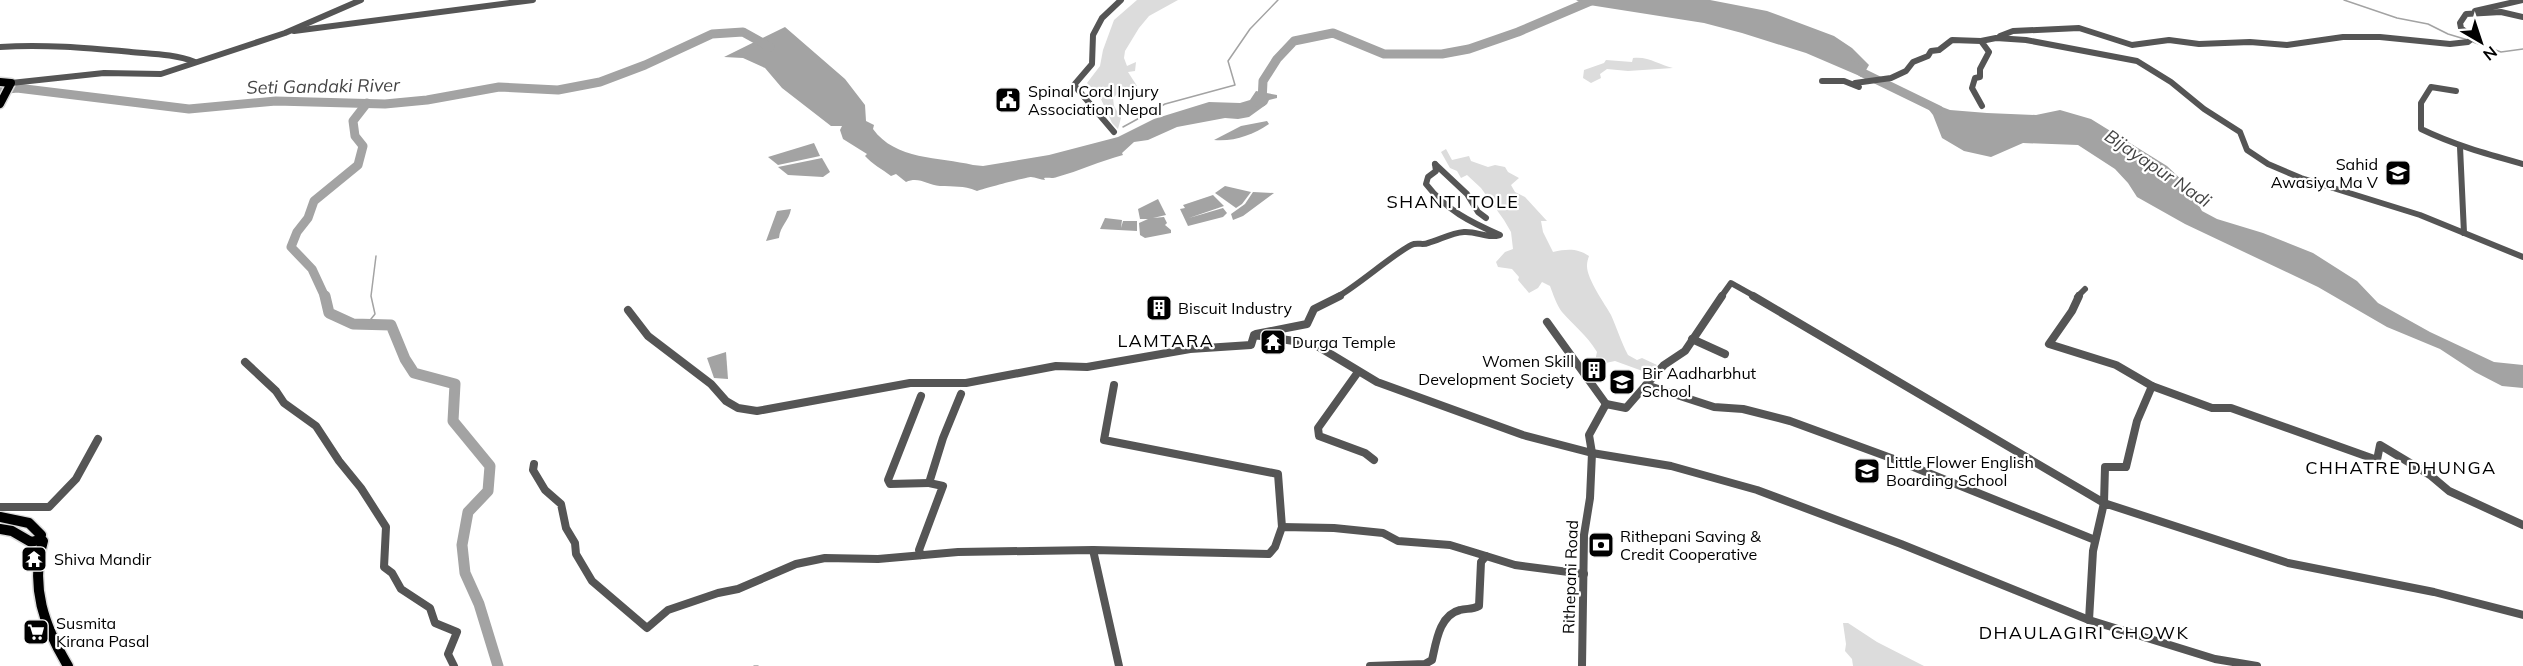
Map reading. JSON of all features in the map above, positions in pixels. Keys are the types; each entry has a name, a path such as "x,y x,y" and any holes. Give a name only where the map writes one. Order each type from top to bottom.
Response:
{"main road":[{"path":"0,82 10,83 0,104"},
{"path":"0,517 29,523 40,532 39,540"},
{"path":"0,529 12,531 28,542 43,541 37,565 37,594 55,645 68,666"}],"street":[{"path":"10,83 104,73 161,74 285,33 361,0"},
{"path":"285,33 533,0"},
{"path":"1113,132 1074,85 1092,64 1093,35 1102,18 1121,0"},
{"path":"1822,81 1844,81 1859,87 1855,83 1858,81 1885,80 1901,73 1913,62 1925,58 1931,51 1939,50 1952,40 1981,41 2013,32 2079,28 2132,45 2169,40 2199,44 2250,42 2287,45 2318,39 2363,37 2450,44 2468,42 2473,38 2461,28 2460,23 2463,16 2523,0"},
{"path":"2470,13 2500,12 2523,17"},
{"path":"1996,38 2025,40 2137,61 2171,82 2204,109 2240,132 2242,142 2250,154 2274,167 2308,182 2409,211 2523,257"},
{"path":"1981,41 1989,52 1980,69 1980,77 1975,78 1972,88 1975,96 1982,102 1982,106"},
{"path":"0,47 29,44 105,47 124,51 158,52 195,62"},
{"path":"2456,91 2431,87 2421,103 2422,113 2419,126 2421,129 2429,134 2451,140 2460,147 2523,164"},
{"path":"2460,147 2464,233"},
{"path":"1254,335 1264,331 1293,330 1307,324 1312,318 1314,309 1353,290 1412,244 1428,244 1441,237 1463,232 1476,233 1489,238 1500,235 1457,216 1436,200 1426,184 1428,177 1436,171 1435,164 1467,194 1478,212 1486,218"},
{"path":"1547,322 1606,404 1626,408 1665,365 1685,351 1731,283 2104,503 2288,562 2434,592 2523,615"},
{"path":"2085,289 2049,344 2095,357 2142,378 2152,386 2212,408 2231,408 2377,460 2380,446 2430,475 2449,491 2523,525"},
{"path":"628,310 648,336 711,384 726,401 738,408 757,411 910,383 966,383 1056,366 1087,367 1190,349 1251,345 1254,335"},
{"path":"1254,335 1314,344 1358,372 1394,389 1523,435 1592,453 1671,466 1757,490 1901,544 2089,620 2215,659 2257,666"},
{"path":"1692,339 1725,354"},
{"path":"245,362 276,391 284,403 316,426 339,461 361,488 386,527 384,567 392,573 401,589 430,608 430,618 433,622 450,627 457,632 448,654 454,666"},
{"path":"1358,372 1318,428 1319,436 1365,453 1374,460"},
{"path":"534,464 533,470 545,490 561,504 566,528 575,543 576,554 591,581 647,627 668,609 738,589 796,564 825,558 878,559 958,552 1093,550 1269,554 1275,547 1282,527 1278,474 1104,440 1114,385"},
{"path":"1646,385 1714,407 1743,409 1791,422 1891,458 2095,540"},
{"path":"2089,620 2095,540 2104,503 2105,467 2126,467 2138,422 2152,386"},
{"path":"928,483 961,394"},
{"path":"921,396 888,480 890,484 928,483 943,486 919,550 921,555"},
{"name":"Rithepani Road","path":"1582,666 1584,535 1590,498 1592,453 1589,435 1606,404"},
{"path":"0,507 49,507 76,479 98,439"},
{"path":"1282,527 1334,528 1383,533 1398,541 1450,545 1515,565 1584,574"},
{"path":"1093,550 1119,666"},
{"path":"1370,666 1425,664 1432,660 1444,620 1458,610 1473,610 1479,606 1481,562 1486,556"}],"shaded area":[{"path":"1137,0 1178,0 1149,16 1125,51 1124,58 1127,66 1136,62 1135,71 1128,72 1137,86 1123,88 1113,98 1114,106 1121,118 1118,129 1112,123 1100,97 1087,83 1100,66 1114,20"},
{"path":"1633,58 1649,59 1673,68 1628,71 1607,69 1600,74 1601,78 1591,83 1583,78 1584,70 1604,63 1606,60 1632,62"},
{"path":"1446,149 1452,160 1469,156 1471,161 1488,167 1495,165 1505,167 1508,172 1519,178 1511,185 1515,192 1525,197 1547,221 1541,221 1543,232 1553,252 1572,250 1589,256 1587,270 1589,277 1611,315 1628,355 1657,365 1648,373 1615,361 1601,364 1595,361 1597,352 1585,335 1560,309 1550,286 1542,282 1538,288 1529,293 1512,269 1498,267 1496,262 1505,252 1513,249 1511,232 1481,188 1467,175 1461,178 1457,171 1450,168 1441,152"},
{"path":"1843,623 1848,623 1877,642 1924,666 1853,666 1852,659 1845,651"}],"water":[{"path":"1576,0 1710,0 1767,11 1834,36 1852,48 1869,65 1862,77 1806,53 1742,33 1704,23 1583,4"},
{"path":"785,27 845,79 865,105 866,121 874,125 873,129 882,139 893,147 918,156 973,165 983,166 1049,155 1118,137 1154,119 1209,102 1240,103 1250,100 1256,91 1277,95 1277,98 1269,100 1249,117 1225,118 1177,127 1148,140 1134,142 1122,153 1123,155 1055,178 1044,178 1045,180 1033,177 977,191 963,187 935,185 919,180 906,182 896,174 891,176 871,162 865,156 867,154 843,139 840,130 842,126 831,126 782,88 765,68 743,58 724,57"},
{"path":"1929,102 1950,110 2036,115 2060,110 2091,119 2167,166 2189,187 2202,211 2217,219 2263,233 2313,253 2357,281 2378,303 2430,332 2494,362 2523,365 2523,388 2502,386 2475,372 2440,349 2387,327 2318,287 2185,224 2137,197 2115,169 2078,145 2023,143 1991,157 1964,151 1942,138 1933,115 1926,106"},
{"path":"1267,121 1269,124 1250,134 1236,139 1214,140 1241,126"},
{"path":"814,143 820,156 778,165 768,157"},
{"path":"822,158 830,172 823,177 788,175 778,167"},
{"path":"1225,186 1251,192 1236,208 1215,193"},
{"path":"1253,192 1274,193 1243,216 1233,220 1231,214 1245,204"},
{"path":"1213,195 1224,206 1189,218 1223,208 1227,213 1223,217 1188,226 1180,209 1185,208 1183,205"},
{"path":"1158,199 1166,215 1153,218 1164,217 1167,223 1165,225 1171,233 1145,238 1140,235 1139,223 1148,219 1140,219 1138,209"},
{"path":"791,209 779,238 766,241 777,211"},
{"path":"1105,218 1122,220 1121,228 1123,221 1137,221 1137,231 1100,229"},
{"path":"726,352 728,379 714,378 707,358"}],"waterway":[{"path":"1123,127 1165,104 1235,85 1228,61 1250,29 1278,0"},
{"name":"Seti Gandaki River","path":"1259,103 1262,102 1263,81 1277,59 1294,41 1333,33 1384,54 1442,54 1469,49 1518,32 1593,0"},
{"path":"2344,0 2397,18 2428,24 2448,34 2468,40"},
{"name":"Seti Gandaki River","path":"367,103 427,100 499,87 558,90 600,82 645,65 712,34 743,32 770,47"},
{"path":"2473,42 2501,52 2523,49"},
{"name":"Bijayapur Nadi","path":"1852,65 1863,73 1939,110"},
{"name":"Seti Gandaki River","path":"0,90 17,88 189,109 276,101 367,103"},
{"path":"325,297 312,269 291,247 297,232 308,218 314,201 358,165 363,146 355,136 353,121 367,103"},
{"path":"367,324 375,314 371,296 376,256"},
{"path":"325,296 329,313 353,324 391,325 405,359 414,373 455,384 453,421 490,466 488,491 468,512 462,545 465,573 479,604 498,666"}],"place":[{"name":"Spinal Cord Injury Association Nepal","path":"1008,100"},
{"name":"Sahid Awasiya Ma V","path":"2398,173"},
{"name":"Biscuit Industry","path":"1159,308"},
{"name":"Durga Temple","path":"1273,342"},
{"name":"Women Skill Development Society","path":"1594,370"},
{"name":"Bir Aadharbhut School","path":"1622,382"},
{"name":"Little Flower English Boarding School","path":"1867,471"},
{"name":"Rithepani Saving & Credit Cooperative","path":"1601,545"},
{"name":"Shiva Mandir","path":"34,559"},
{"name":"Susmita Kirana Pasal","path":"36,632"}],"district":[{"name":"SHANTI TOLE","path":"1453,201"},
{"name":"LAMTARA","path":"1166,340"},
{"name":"CHHATRE DHUNGA","path":"2401,467"},
{"name":"DHAULAGIRI CHOWK","path":"2084,632"}]}
